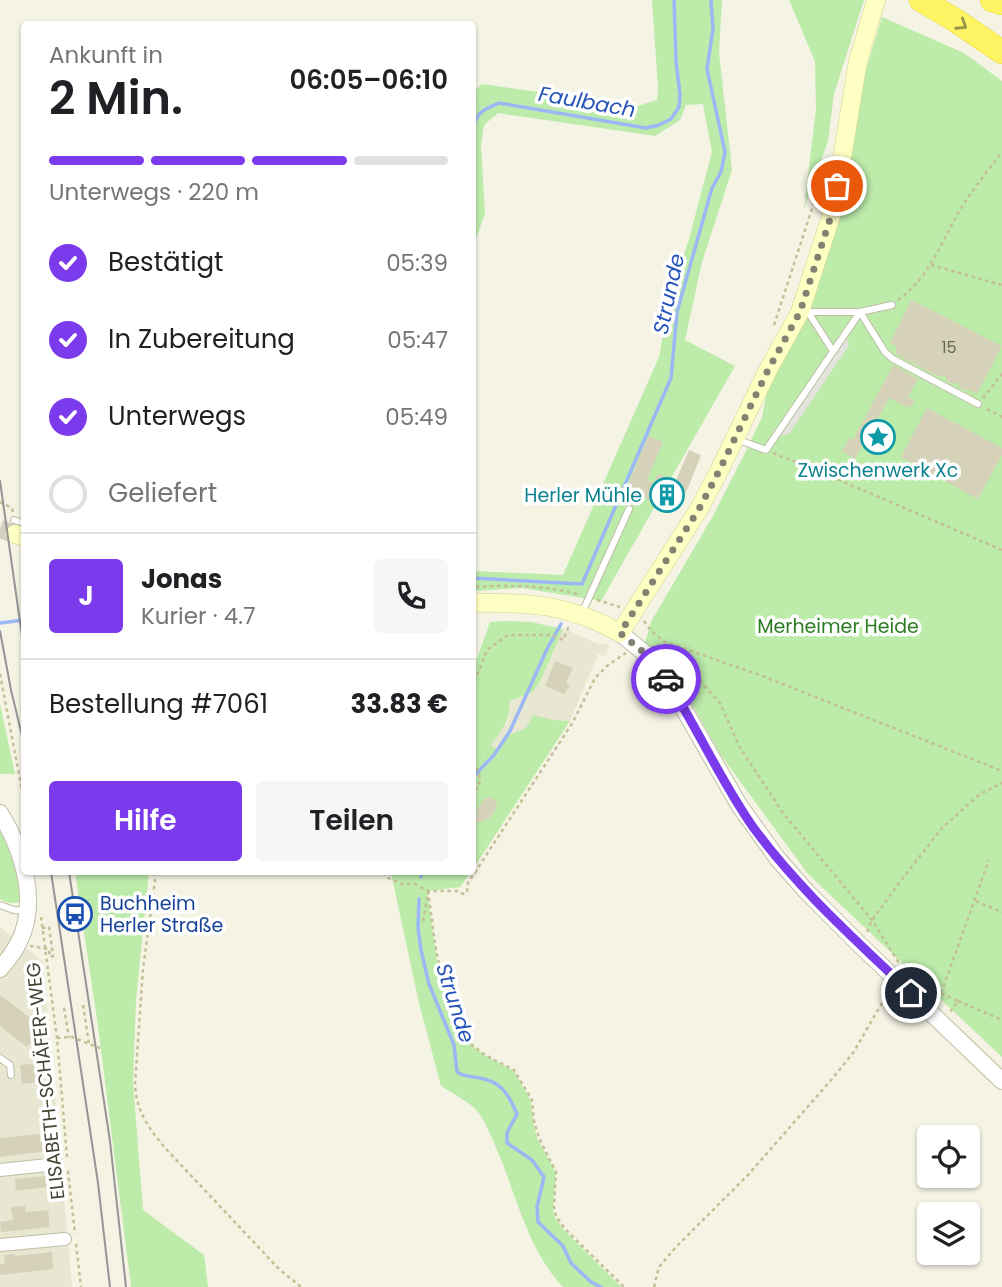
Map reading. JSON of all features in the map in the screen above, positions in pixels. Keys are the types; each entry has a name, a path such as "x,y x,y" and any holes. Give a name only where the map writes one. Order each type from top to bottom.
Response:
{"highway":[{"path":"920,0 1002,52"},
{"path":"992,0 1002,3"}],"main road":[{"path":"476,603 519,602 547,606 581,615 620,633 699,509 768,370 804,312 834,207 858,61 876,0"}],"street":[{"path":"620,633 647,655 667,680 739,804 770,849 806,891 1002,1081"},
{"path":"0,815 7,825 21,860"},
{"path":"0,969 19,941 34,910 25,875"},
{"path":"0,1170 57,1164"},
{"path":"0,1245 65,1238"}],"lane":[{"path":"804,312 860,312 892,305"},
{"path":"804,312 833,351"},
{"path":"734,438 766,450 860,312"},
{"path":"860,312 885,352 978,404"},
{"path":"581,615 629,509"},
{"path":"0,905 14,910 34,910"},
{"path":"0,1058 10,1065 11,1075"}],"path":[{"path":"892,305 925,275 962,207 1002,152"},
{"path":"773,329 824,173"},
{"path":"931,265 1002,285"},
{"path":"1002,374 978,404 1002,417"},
{"path":"766,450 1002,550"},
{"path":"0,502 12,508 20,528"},
{"path":"476,678 487,650 508,635 554,636 563,640 567,629"},
{"path":"652,632 665,642 720,703 739,746 783,813 872,920 901,966"},
{"path":"665,642 771,680 1002,771"},
{"path":"476,871 573,722 595,678 625,653 632,658"},
{"path":"0,674 21,785"},
{"path":"476,767 480,785 476,790"},
{"path":"862,946 872,920 942,828 980,794 1002,783"},
{"path":"941,993 989,860"},
{"path":"154,875 143,969 136,1071 136,1096 141,1114 149,1129 195,1180 279,1269 301,1287"},
{"path":"385,875 402,884 415,884 427,891 457,891 463,894 467,892 468,883 473,875"},
{"path":"423,921 427,891"},
{"path":"427,891 436,951 448,997 466,1040 485,1055 514,1070 532,1100 539,1138 556,1172 556,1216 565,1229 624,1287"},
{"path":"975,901 1002,912"},
{"name":"ELISABETH-SCHÄFER-WEG","path":"34,910 43,928 57,1038 81,1287"},
{"path":"19,941 33,947 49,948 50,957 54,956 49,927 43,928"},
{"path":"908,971 941,993 1002,1020"},
{"path":"654,1287 659,1268 676,1247 757,1165 853,1054 891,987"},
{"path":"940,1021 958,1001"},
{"path":"83,1005 89,1044"},
{"path":"64,1008 69,1038"},
{"path":"57,1038 72,1037 102,1049"}],"shaded area":[{"path":"846,339 850,344 789,434 781,435"},
{"path":"563,629 600,645 602,643 609,646 605,656 598,654 570,721 553,720 526,728 509,735 498,748 492,747 508,722 509,701 531,693 540,682"},
{"path":"0,927 43,962 72,1287 0,1287"}],"green space":[{"path":"652,0 722,0 719,53 732,170 702,262 685,340 735,366 601,601 522,588 476,591 476,571 563,575 659,357 669,301 712,152 703,104 686,105 680,120 655,136 498,113 484,125 481,145 485,214 476,239 476,89 482,84 638,106 657,100"},
{"path":"789,0 864,0 834,94 828,141 804,209 816,109 815,61"},
{"name":"Merheimer Heide","path":"882,17 964,53 1002,81 1002,1057 808,874 720,754 687,695 645,642 652,620 713,516 747,449 762,417 771,372 803,315 855,107"},
{"path":"490,622 531,622 563,629 540,682 532,693 509,701 507,719 492,747 498,748 509,735 526,728 533,715 570,721 476,864 476,662"},
{"path":"0,704 15,774 0,774"},
{"path":"0,828 19,882 21,901 15,903 0,899"},
{"path":"75,875 149,875 136,1000 133,1082 143,1210 204,1255 208,1287 131,1287 98,1026"},
{"path":"392,875 469,875 460,887 427,891 437,960 447,998 466,1040 484,1055 514,1071 531,1101 537,1138 556,1173 554,1216 564,1230 621,1287 563,1287 551,1272 524,1222 483,1120 469,1104 441,1086 419,1003"}],"building":[{"path":"911,300 1002,346 977,394 962,389 959,383 946,381 946,376 937,376 896,354 896,346 890,343"},
{"path":"893,365 918,379 908,397 915,400 910,408 889,398 855,459 842,451 849,438 853,440"},
{"path":"927,408 1002,448 1002,455 978,499 901,457"},
{"path":"648,436 663,442 647,480 654,483 658,473 666,477 662,486 672,490 689,450 701,455 678,506 657,498 655,504 626,490"},
{"path":"555,661 573,668 566,683 570,685 564,694 545,686"},
{"path":"490,797 496,801 497,807 489,819 476,823 476,811 484,799"},
{"path":"0,995 42,1030 27,1047 0,1026"},
{"path":"42,1063 44,1081 22,1084 20,1065"},
{"path":"40,1134 40,1142 54,1141 55,1150 0,1157 0,1138"},
{"path":"45,1176 46,1187 16,1191 15,1179"},
{"path":"25,1206 26,1212 48,1210 50,1227 1,1232 0,1222 13,1220 11,1207"},
{"path":"52,1252 53,1269 0,1275 0,1264 5,1264 4,1255"}],"waterway":[{"name":"Faulbach","path":"476,120 482,112 499,103 646,128 671,119 679,107 680,95 674,0"},
{"name":"Strunde","path":"476,578 582,584 671,378 677,312 712,188 721,172 725,152 707,69 713,29 711,0"},
{"name":"Faulbach","path":"0,623 21,620"},
{"name":"Strunde","path":"476,774 494,755 510,731 561,624"},
{"name":"Strunde","path":"419,899 418,928 421,950 429,984 454,1045 457,1072 491,1081 508,1097 517,1114 507,1133 507,1143 532,1160 544,1177 537,1207 538,1222 563,1246 571,1263 591,1282 601,1287"}],"tunnel":[{"path":"0,529 15,534"}],"tram line":[{"path":"0,481 21,629"},
{"path":"0,631 21,732"},
{"path":"51,875 98,1183 110,1287"},
{"path":"69,875 110,1141 126,1287"}],"way so far":[{"path":"666,679 640,648 620,633 699,509 800,312 834,207 837,186"}],"place":[{"name":"Zwischenwerk Xc","path":"878,437"},
{"name":"Herler Mühle","path":"667,495"},
{"name":"Buchheim Herler Straße","path":"75,914"}],"route":[{"path":"666,679 739,804 777,858 806,891 911,993"}]}
